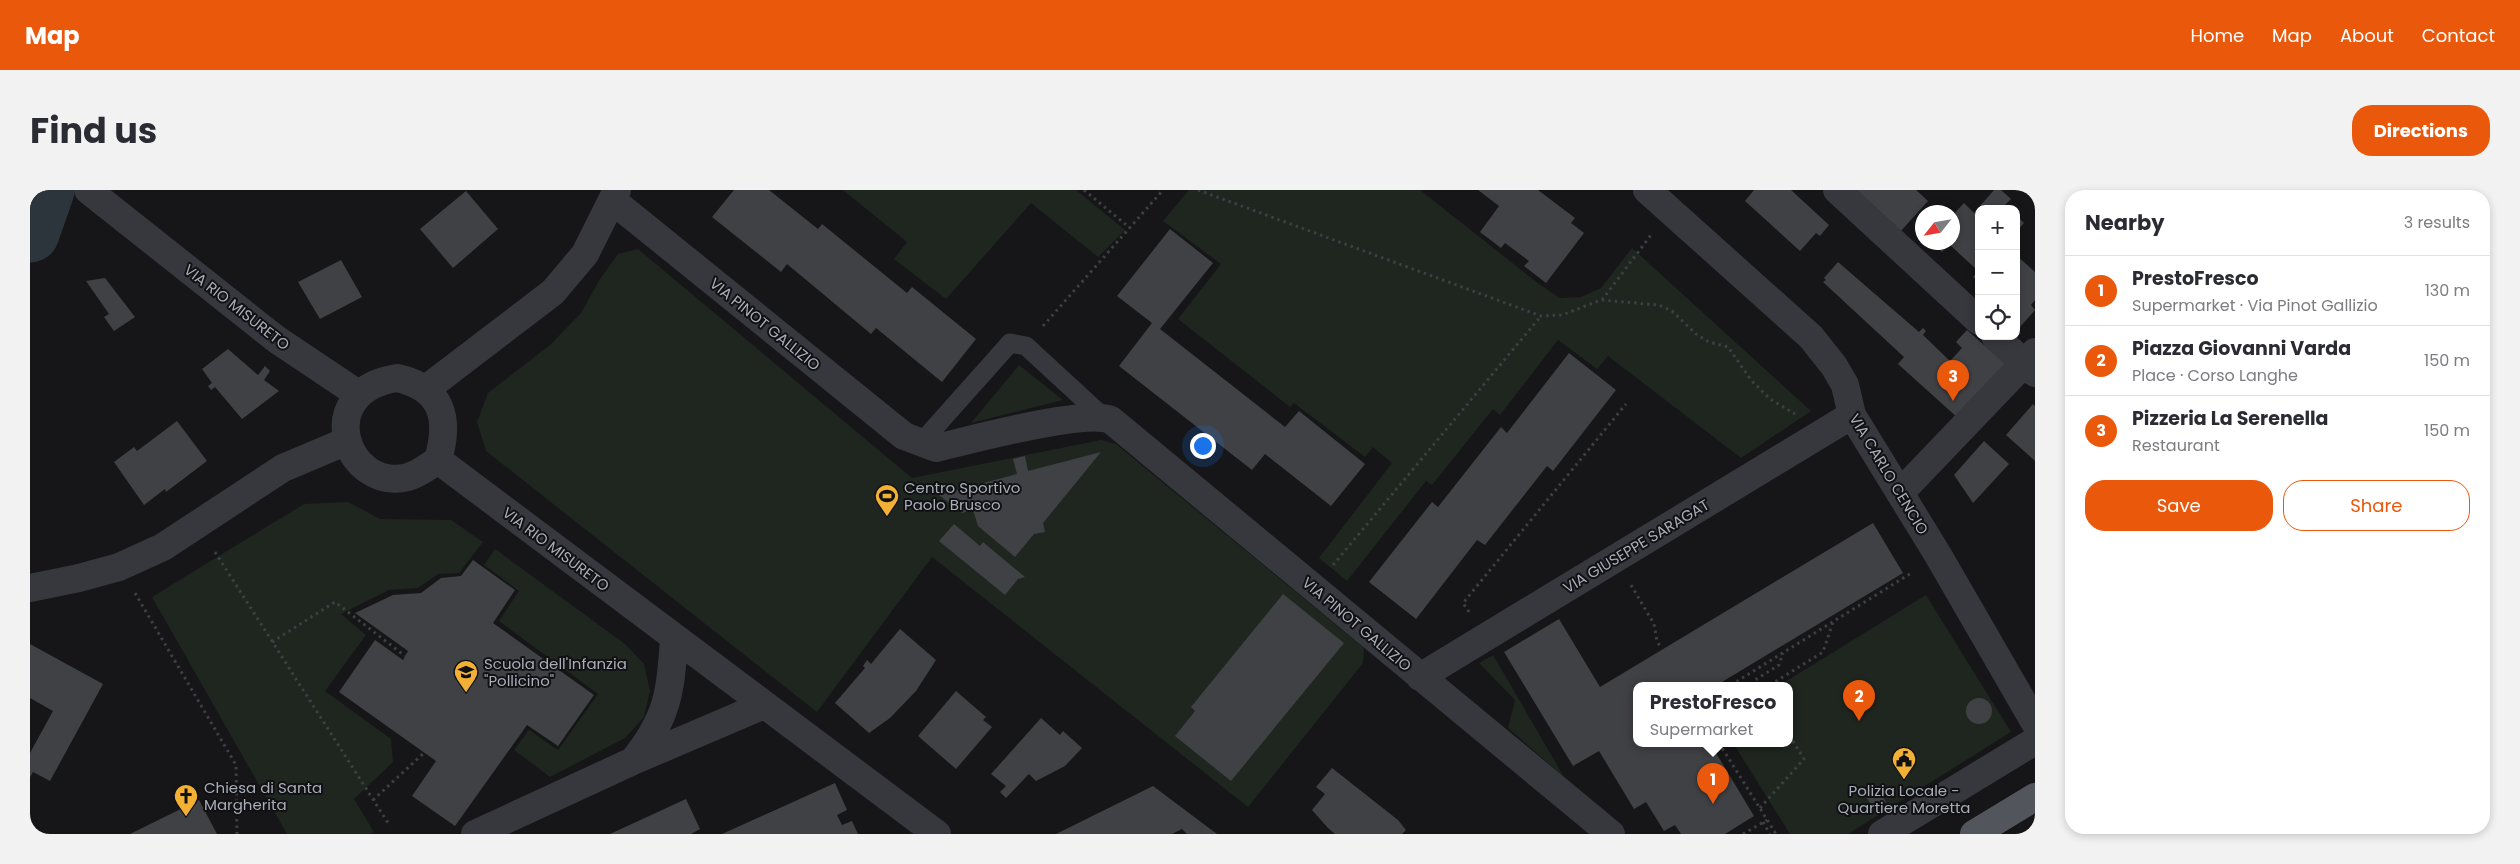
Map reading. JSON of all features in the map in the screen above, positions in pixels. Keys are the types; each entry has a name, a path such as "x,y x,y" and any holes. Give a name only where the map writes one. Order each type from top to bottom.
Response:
{"main road":[{"path":"1974,834 2035,797"}],"street":[{"name":"VIA RIO MISURETO","path":"88,190 276,339 358,394"},
{"name":"VIA CARLO CENCIO","path":"1647,190 1811,337 1834,366 1845,385 1852,415 1938,556 2035,723"},
{"path":"1837,190 1975,317"},
{"path":"426,389 553,292 586,254 615,195"},
{"name":"VIA PINOT GALLIZIO","path":"615,195 904,436 920,444 936,448 1070,419 1102,416 1111,420 1611,834"},
{"path":"1900,493 2032,363 2000,340"},
{"path":"397,378 412,382 426,389 437,401 443,415 445,431 438,460 408,477 392,478 377,475 363,467 353,455 347,441 348,411 358,394 381,381 397,378"},
{"name":"VIA GIUSEPPE SARAGAT","path":"1420,677 1852,415"},
{"path":"30,588 79,578 119,567 163,547 283,468 347,441"},
{"name":"VIA RIO MISURETO","path":"438,460 937,834"},
{"path":"633,761 646,745 664,714 672,684 674,638"},
{"path":"474,834 633,761 764,705"},
{"path":"1882,834 2035,741"}],"lane":[{"path":"920,444 1010,344 1026,346"},
{"name":"VIA PINOT GALLIZIO","path":"1026,346 1102,416"}],"path":[{"path":"1084,190 1130,228"},
{"path":"1026,346 1163,190"},
{"path":"1198,190 1541,316 1562,315 1601,300 1659,305 1672,312 1696,334 1709,342 1728,346 1751,380 1770,399 1823,433"},
{"path":"1601,300 1669,210"},
{"path":"1313,588 1541,316"},
{"path":"1485,638 1463,603 1626,404"},
{"path":"215,552 390,826"},
{"path":"1736,682 1938,556"},
{"path":"119,567 236,765 237,834"},
{"path":"1632,587 1654,624 1657,641 1661,648"},
{"path":"272,642 335,602 405,656"},
{"path":"1775,682 1823,652 1833,622"},
{"path":"1756,682 1755,680 1779,665 1783,653"},
{"path":"1760,808 1804,760 1793,742"},
{"path":"1722,747 1760,808 1770,834"},
{"path":"373,800 425,752"},
{"path":"1743,834 1765,821"},
{"path":"1765,821 1776,834"}],"shaded area":[{"path":"843,190 1076,190 1125,230 1098,257 1031,203 946,299 894,259 907,242"},
{"path":"1189,190 1420,190 1539,284 1560,298 1581,297 1601,288 1632,248 1811,411 1741,458 1608,356 1597,369 1558,340 1500,415 1493,409 1432,485 1426,481 1347,581 1319,558 1392,463 1373,447 1365,457 1294,403 1290,407 1178,319 1221,264 1163,221"},
{"name":"Centro Sportivo Paolo Brusco","path":"638,249 912,478 1101,440 1116,444 1364,648 1363,663 1248,807 932,557 817,712 486,451 477,422 488,393 550,345 581,313 600,279 618,254"},
{"path":"1019,365 1063,400 971,423"},
{"path":"348,502 380,519 451,520 483,542 459,573 438,574 418,588 389,590 341,614 366,635 325,691 391,739 393,762 354,799 374,832 370,834 287,834 152,597 304,504"},
{"path":"495,549 625,644 644,664 650,691 644,717 625,738 550,777 514,750 529,730 558,750 598,694 499,621 519,591 484,565"},
{"path":"1926,595 2011,732 1848,834 1790,834 1736,747 1793,747 1793,682 1785,682"},
{"path":"1493,655 1564,777 1508,728 1515,700 1479,663"}],"building":[{"path":"734,190 769,190 818,229 822,224 907,293 912,287 976,339 942,382 876,328 871,334 787,264 781,272 712,217"},
{"path":"1478,190 1538,190 1575,218 1571,223 1584,233 1546,283 1524,266 1529,261 1505,243 1501,248 1480,232 1499,206"},
{"path":"1754,190 1791,190 1829,225 1820,236 1816,233 1800,251 1745,201"},
{"path":"1854,190 1916,190 1928,201 1924,205 1915,205 1915,215 1900,232"},
{"path":"1994,190 2001,190 2011,199 2005,205 1981,205"},
{"path":"466,191 498,229 453,268 420,229"},
{"path":"1964,203 1974,213 1975,212 1975,268 1955,250 1960,250 1960,207"},
{"path":"2020,219 2024,223 2020,228"},
{"path":"1170,229 1213,263 1160,329 1285,427 1299,411 1365,464 1331,506 1265,454 1252,470 1119,366 1152,323 1117,296"},
{"path":"2020,259 2035,272 2035,300 2031,305 2035,310 2020,327"},
{"path":"341,260 362,297 320,319 298,282"},
{"path":"1838,262 1919,332 1923,328 1926,331 1923,335 1950,361 1962,348 1956,342 1967,330 1975,337 1975,340 1978,340 2007,365 1959,419 1898,364 1904,357 1823,282 1826,280 1824,278"},
{"path":"105,278 135,317 114,331 104,317 109,314 86,281"},
{"path":"228,349 258,375 265,366 270,371 264,380 279,391 242,419 215,387 211,390 208,386 212,383 202,369"},
{"path":"1569,353 1616,390 1553,471 1547,466 1485,545 1477,540 1416,619 1369,582 1432,502 1438,507 1501,427 1507,433"},
{"path":"2033,404 2035,406 2035,461 2006,435"},
{"path":"177,421 207,461 166,492 165,489 144,505 114,462 134,447 137,451"},
{"path":"1984,441 2009,464 1973,503 1954,475"},
{"path":"1101,452 1043,523 1045,532 1034,534 1015,557 978,526 973,510 962,513 939,495 1017,474 1013,459 1025,456 1028,471"},
{"path":"1873,523 1903,573 1722,682 1633,682 1633,747 1712,747 1754,816 1725,834 1681,834 1675,825 1664,831 1646,802 1634,809 1599,751 1573,766 1504,652 1559,619 1600,687"},
{"path":"954,524 980,546 983,542 1025,577 1018,579 1005,595 939,541"},
{"name":"Scuola dell'Infanzia \"Pollicino\"","path":"473,560 515,590 493,623 594,695 558,746 527,725 455,826 412,796 436,761 339,692 375,640 403,660 408,651 355,613 393,595 421,593 441,578 461,576"},
{"path":"1283,594 1344,643 1231,781 1175,736 1195,711 1191,707"},
{"path":"900,629 936,660 916,691 890,718 869,733 835,703 865,668 863,666 867,660 871,664"},
{"path":"30,644 103,684 50,781 33,772 30,777 30,753 53,711 30,698"},
{"path":"956,691 986,717 983,720 992,727 956,769 918,736"},
{"path":"1979,698 1988,702 1992,711 1988,720 1979,724 1970,720 1966,711 1970,702"},
{"path":"1041,718 1060,735 1063,731 1082,748 1065,766 1036,781 1029,774 1006,798 1000,792 1006,786 991,774"},
{"path":"1332,768 1398,820 1406,830 1402,834 1335,834 1312,810 1325,794 1316,787"},
{"path":"835,783 847,810 837,815 842,825 852,821 858,834 722,834"},
{"path":"1153,786 1217,834 1187,834 1182,829 1172,834 1056,834"},
{"path":"1879,790 1886,802 1874,809 1866,797"},
{"path":"686,799 700,829 691,834 610,834"},
{"name":"Chiesa di Santa Margherita","path":"199,800 217,834 130,834"}],"waterway":[{"path":"30,233 45,190"}],"place":[{"name":"Pizzeria La Serenella","path":"1953,401"},
{"name":"Centro Sportivo Paolo Brusco","path":"887,517"},
{"name":"Scuola dell'Infanzia \"Pollicino\"","path":"466,693"},
{"name":"Piazza Giovanni Varda","path":"1859,721"},
{"name":"Polizia Locale - Quartiere Moretta","path":"1904,780"},
{"name":"PrestoFresco","path":"1713,804"},
{"name":"Chiesa di Santa Margherita","path":"186,817"}]}
